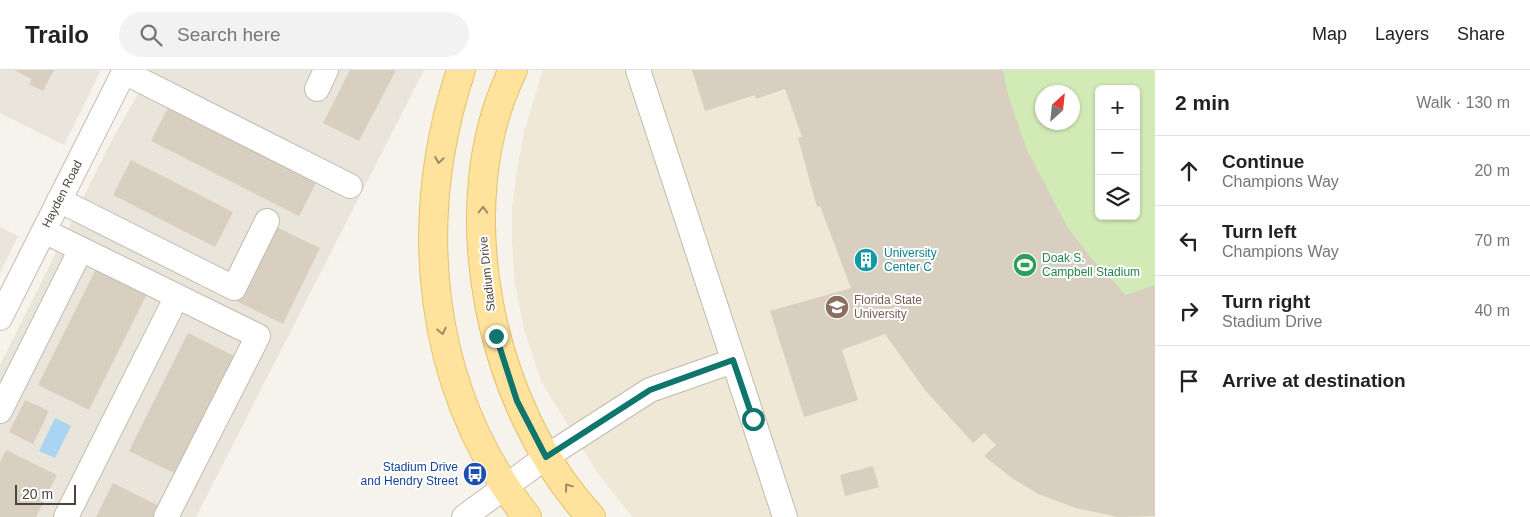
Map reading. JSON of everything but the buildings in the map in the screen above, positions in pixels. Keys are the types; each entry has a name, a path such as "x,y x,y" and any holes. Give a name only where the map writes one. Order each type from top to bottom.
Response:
{"main road":[{"path":"461,70 442,137 436,174 432,246 439,316 455,384 468,418 506,487 526,517"},
{"name":"Stadium Drive","path":"513,70 503,90 487,159 483,212 484,267 488,301 506,370 525,419 546,457 591,517"}],"street":[{"path":"638,70 785,517"},
{"path":"124,71 350,186"},
{"name":"Hayden Road","path":"0,318 124,71"},
{"path":"59,200 234,288 267,221"},
{"path":"44,231 258,336 166,517"},
{"path":"0,412 80,249"},
{"path":"66,517 177,296"},
{"path":"464,517 546,457 650,390 733,360"}],"shaded area":[{"path":"0,70 101,70 64,145 0,113"},
{"path":"151,70 424,70 196,517 0,517 0,365 112,140"},
{"name":"Florida State University","path":"543,70 1155,70 1155,517 632,517 597,472 541,381 524,329 515,284 512,208 524,132"},
{"path":"0,227 18,236 0,273"}],"green space":[{"name":"Doak S. Campbell Stadium","path":"835,70 1155,70 1155,484"}],"water":[{"path":"55,418 71,426 55,458 39,451"}],"place":[{"name":"University Center C","path":"866,260"},
{"name":"Doak S. Campbell Stadium","path":"1025,265"},
{"name":"Florida State University","path":"837,307"},
{"name":"Stadium Drive and Hendry Street","path":"475,474"}],"route":[{"path":"496,336 517,401 546,457 650,390 733,360 753,419"}]}
